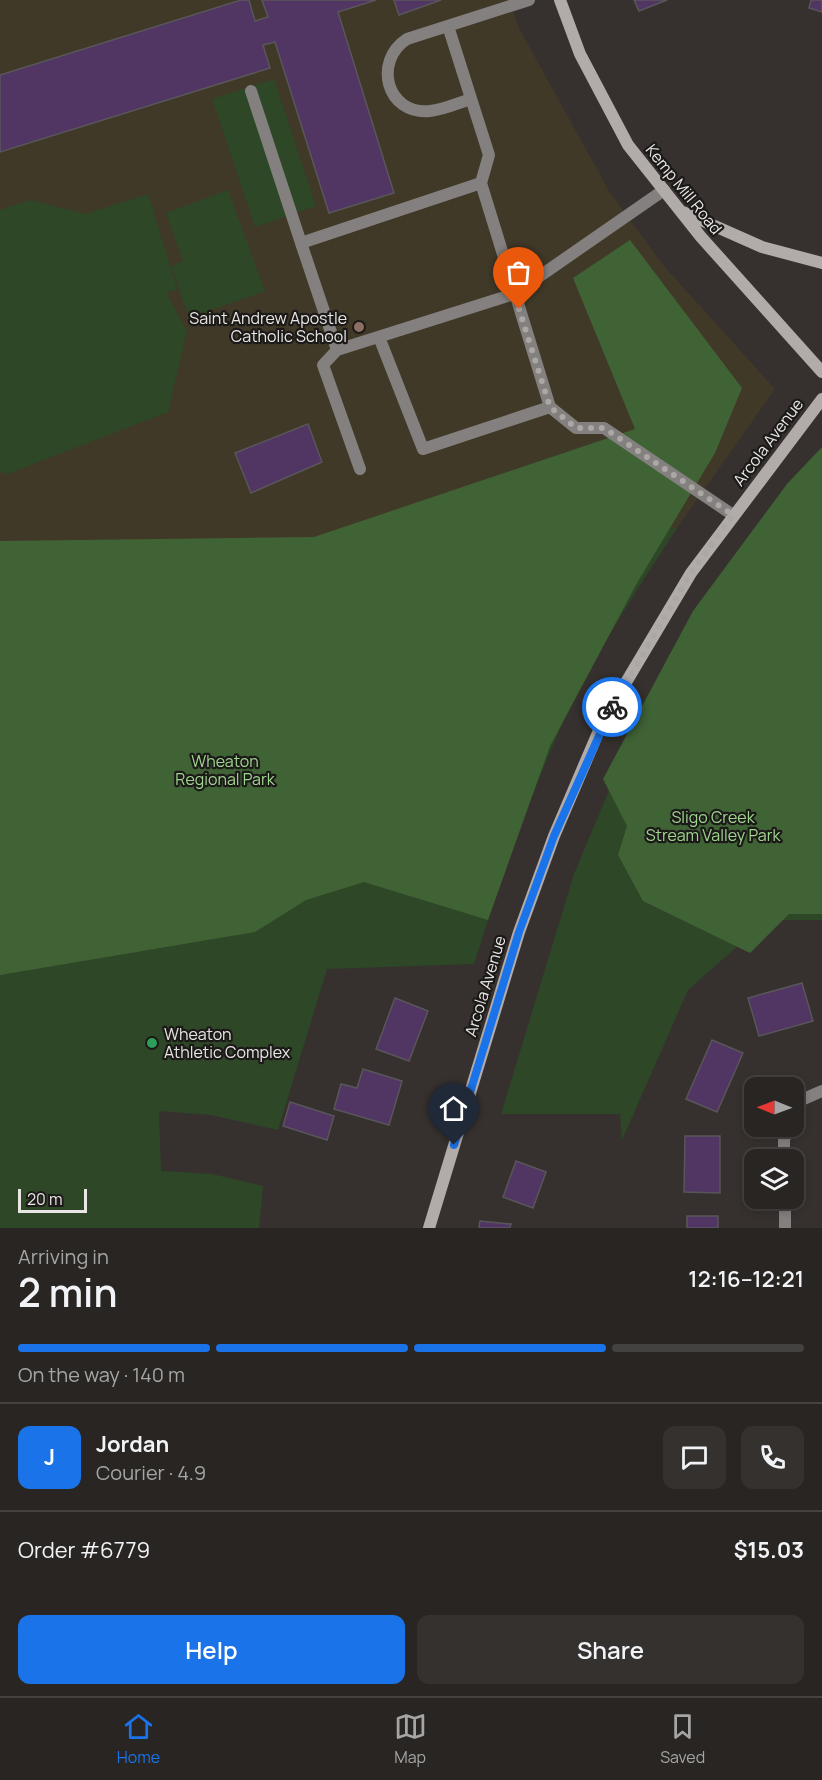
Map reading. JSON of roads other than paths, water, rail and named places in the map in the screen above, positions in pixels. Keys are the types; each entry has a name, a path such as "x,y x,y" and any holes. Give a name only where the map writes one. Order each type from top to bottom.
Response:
{"street":[{"path":"471,99 431,111 422,111 404,105 395,99 387,82 388,62 398,45 407,39 529,0"},
{"name":"Kemp Mill Road","path":"560,0 580,54 627,145 679,211 822,372"},
{"path":"448,26 489,155 481,183 550,407 576,428 604,428 733,515"},
{"path":"251,91 337,350"},
{"path":"302,243 481,183"},
{"path":"360,469 323,365 337,350 514,294 664,190"},
{"path":"679,211 762,246 796,258 822,263"},
{"path":"379,337 423,450 550,407"},
{"name":"Arcola Avenue","path":"429,1228 519,932 554,836 603,721 691,573 822,399"},
{"path":"804,1099 822,1091"},
{"path":"785,1209 785,1228"}],"place":[{"name":"Saint Andrew Apostle Catholic School","path":"359,327"},
{"name":"Wheaton Athletic Complex","path":"152,1043"}],"park label":[{"name":"Wheaton Regional Park","path":"225,770"},
{"name":"Sligo Creek Stream Valley Park","path":"713,826"}]}
